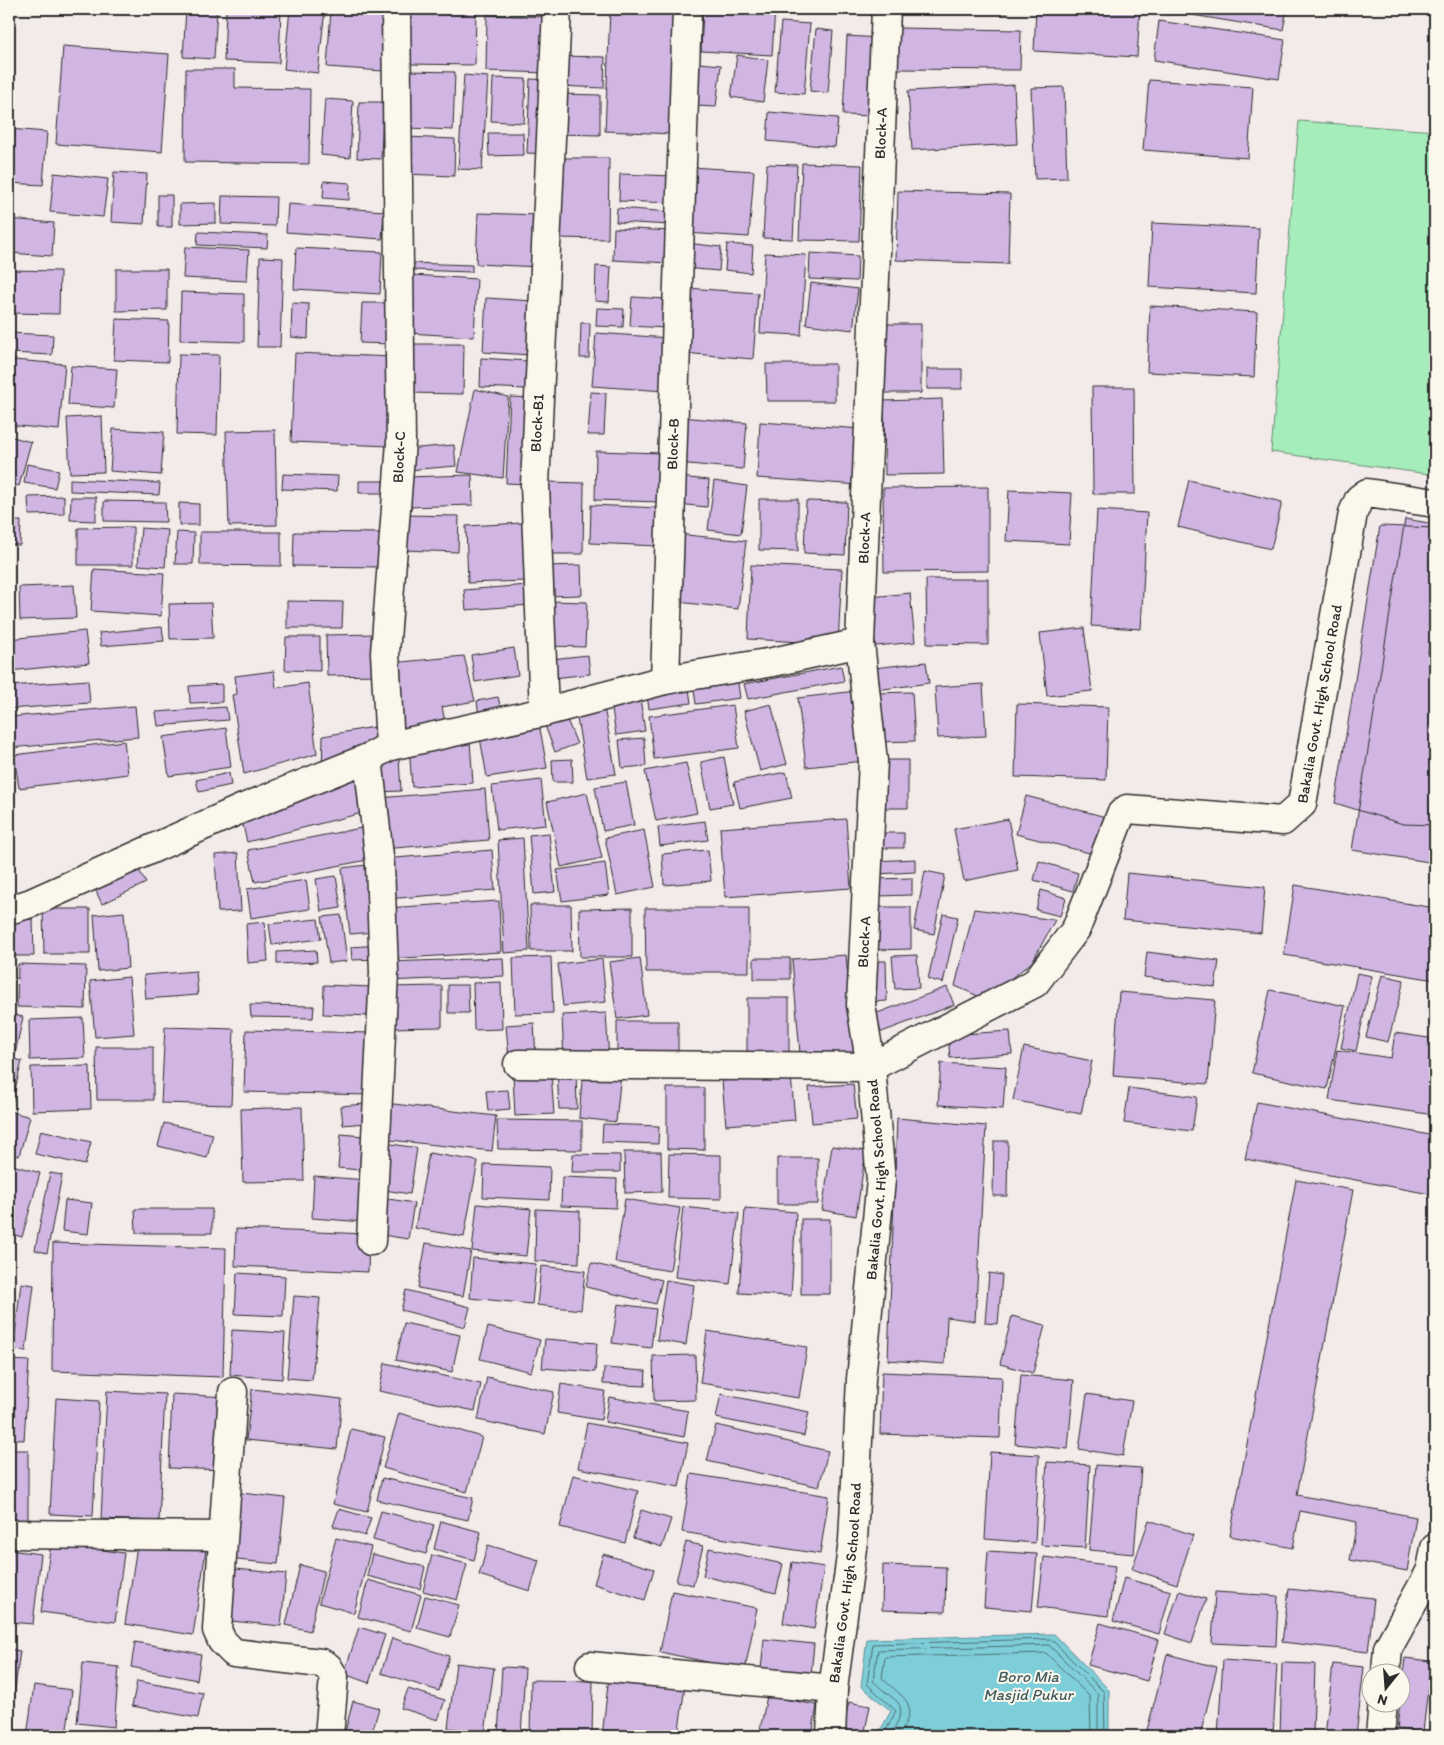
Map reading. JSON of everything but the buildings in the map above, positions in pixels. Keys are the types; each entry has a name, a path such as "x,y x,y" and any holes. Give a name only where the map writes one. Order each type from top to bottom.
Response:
{"street":[{"name":"Block-C","path":"372,1241 384,972 380,865 379,752 401,442 396,9"},
{"name":"Block-B1","path":"544,712 535,484 557,9"},
{"name":"Block-B","path":"665,680 687,9"},
{"name":"Block-A","path":"871,1067 861,1005 873,761 860,643 886,9"},
{"name":"Bakalia Govt. High School Road","path":"831,1736 833,1689 853,1541 861,1379 881,1180 871,1067 1035,982 1076,929 1121,814 1127,809 1283,821 1293,814 1302,804 1353,513 1359,499 1367,493 1435,503"},
{"path":"9,910 31,903 241,809 379,752 665,680 773,662 860,643"},
{"path":"518,1064 871,1067"},
{"path":"233,1392 217,1630 222,1641 234,1653 321,1663 328,1667 334,1677 329,1736"},
{"path":"9,1534 222,1536"},
{"path":"1386,1660 1431,1570 1435,1548"},
{"path":"590,1666 833,1689"},
{"path":"1380,1736 1382,1712"}],"green space":[{"path":"1299,121 1435,131 1435,475 1271,452"}],"water":[{"name":"Boro Mia Masjid Pukur","path":"1054,1634 1109,1690 1109,1736 877,1736 891,1711 861,1686 867,1639"}]}
